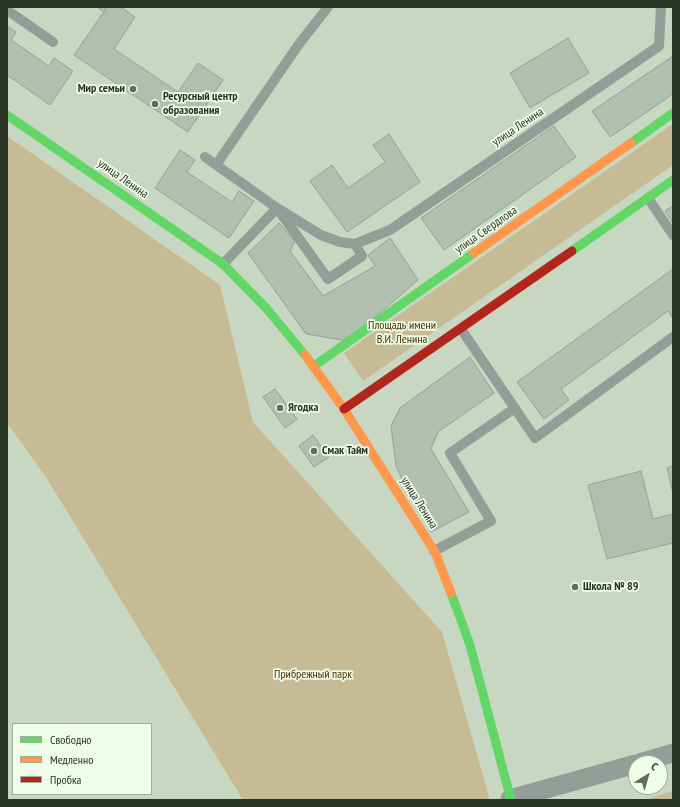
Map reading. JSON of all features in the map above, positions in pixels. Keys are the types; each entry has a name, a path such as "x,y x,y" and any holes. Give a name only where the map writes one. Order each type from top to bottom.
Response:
{"street":[{"name":"улица Свердлова","path":"314,366 673,113"},
{"name":"улица Ленина","path":"7,115 223,264 267,309 314,366 344,409 434,551 470,645 511,799"},
{"path":"344,409 673,180"},
{"path":"511,799 628,766"}],"lane":[{"path":"216,165 299,44 328,7"},
{"name":"улица Ленина","path":"355,244 390,230 659,46 661,7"},
{"path":"7,10 52,42"},
{"path":"204,157 277,208 321,235 340,242 355,244 362,256 328,279 277,208"},
{"path":"648,198 673,235"},
{"path":"223,264 277,208"},
{"path":"461,329 535,438 673,337"},
{"path":"434,551 491,520 450,453 515,408"}],"green space":[{"name":"Площадь имени В.И. Ленина","path":"673,124 673,165 363,381 344,353"},
{"name":"Прибрежный парк","path":"7,136 220,285 253,422 442,632 490,800 243,800 46,477 7,423"},
{"path":"673,791 673,800 643,800 660,795 668,795 668,792"}],"building":[{"path":"97,7 107,7 104,12"},
{"path":"107,7 121,7 135,17 114,49 178,92 198,63 223,80 188,132 74,55"},
{"path":"7,26 16,32 11,40 49,66 54,58 73,71 50,105 7,75"},
{"path":"568,38 589,73 530,108 510,73"},
{"path":"673,56 673,94 610,137 592,111"},
{"path":"554,126 576,157 444,250 421,218"},
{"path":"389,134 420,182 347,232 310,181 332,165 348,188 385,162 373,145"},
{"path":"180,150 195,160 187,172 232,202 239,191 254,201 229,238 155,188"},
{"path":"673,206 673,223 665,211"},
{"path":"279,223 295,241 290,251 323,296 375,266 368,255 390,238 418,280 348,341 306,334 248,253"},
{"path":"673,269 673,318 668,311 561,389 569,400 544,419 517,382"},
{"path":"470,357 494,393 438,432 431,449 469,512 431,532 408,492 396,466 391,426 400,408"},
{"name":"Ягодка","path":"275,389 297,419 285,428 263,397"},
{"name":"Смак Тайм","path":"313,435 329,457 314,467 299,446"},
{"path":"673,466 673,494 667,468"},
{"path":"641,471 653,519 673,514 673,543 607,559 588,485"}],"traffic: fast":[{"path":"631,143 673,113"},
{"path":"7,115 223,264 267,309 305,355"},
{"path":"572,251 673,180"},
{"path":"314,366 474,253"},
{"path":"451,593 470,645 511,800"}],"traffic: slow":[{"path":"474,253 631,143"},
{"path":"305,355 344,409 435,552 451,593"}],"traffic: jam":[{"path":"344,409 572,251"}],"place":[{"name":"Мир семьи","path":"133,89"},
{"name":"Ресурсный центр образования","path":"155,104"},
{"name":"Ягодка","path":"280,408"},
{"name":"Смак Тайм","path":"314,451"},
{"name":"Школа № 89","path":"575,587"}]}
